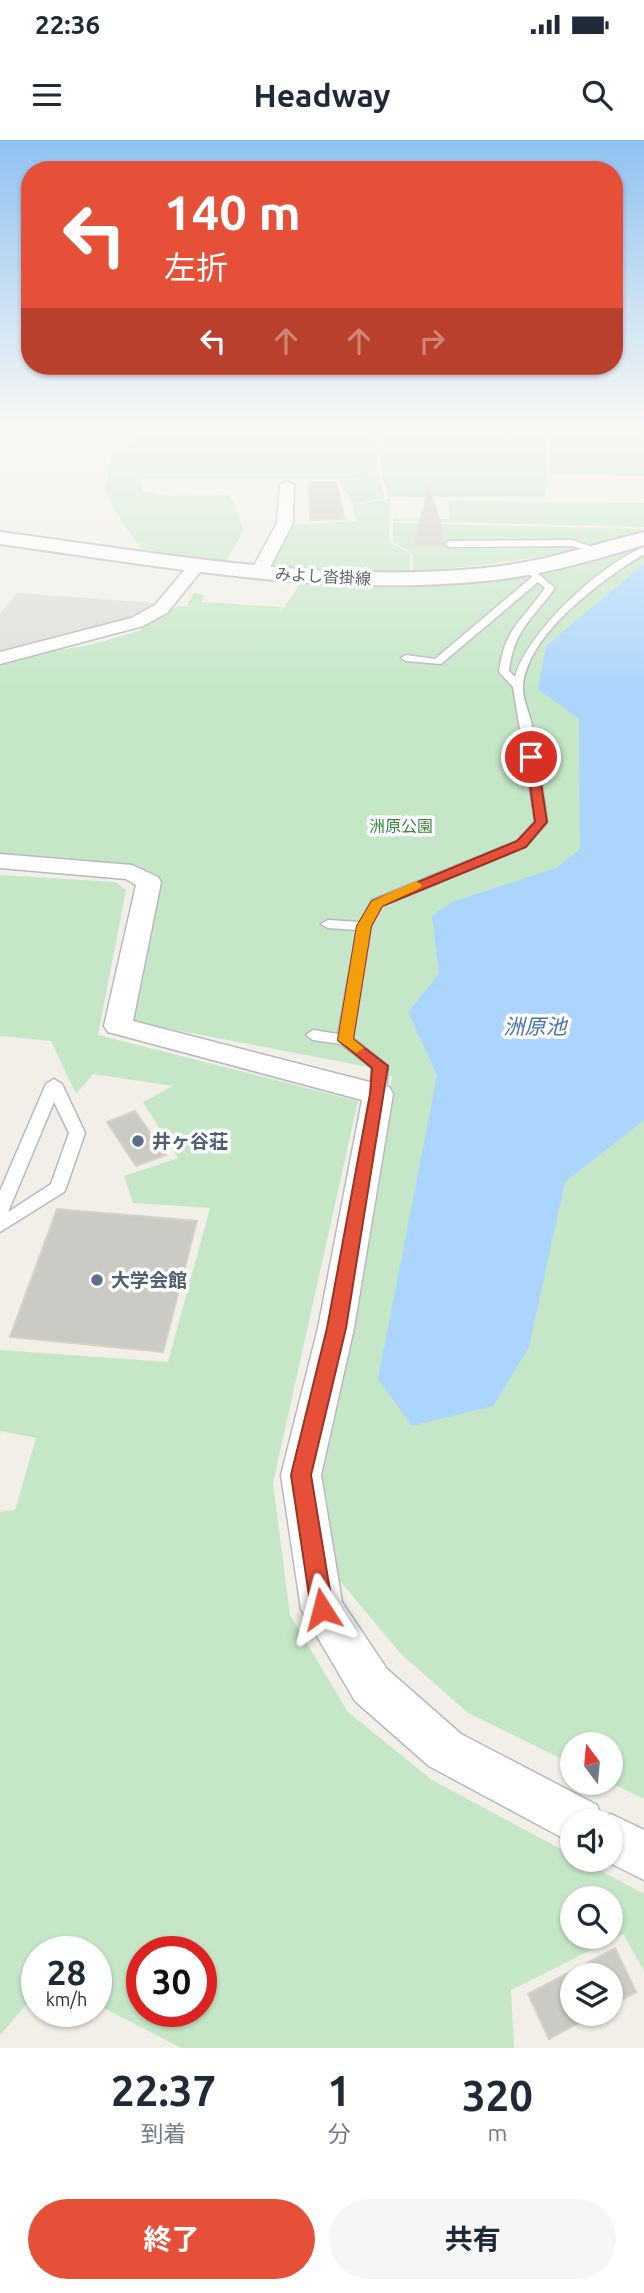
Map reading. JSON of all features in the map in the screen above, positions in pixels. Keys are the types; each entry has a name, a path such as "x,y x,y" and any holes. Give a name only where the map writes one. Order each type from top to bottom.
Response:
{"main road":[{"name":"みよし沓掛線","path":"0,538 259,573 381,579 532,572 644,538"}],"street":[{"path":"259,573 285,523 286,515"},
{"path":"0,658 137,622 161,609 197,566"},
{"path":"0,860 132,872 149,882 118,1026 378,1094 336,1328 301,1475 322,1609 371,1685 445,1750 560,1811"},
{"path":"623,1845 644,1856"}],"lane":[{"path":"449,544 554,542 572,543 603,551"},
{"path":"345,1040 364,926 377,903 521,844 541,822 539,794 517,686 526,658 562,614 597,582 644,551"},
{"path":"405,659 437,662 532,572 550,588 538,607 513,631 505,652 504,672 517,686"},
{"path":"328,924 364,926"},
{"path":"313,1035 345,1040 380,1066 378,1094"},
{"path":"0,1211 54,1084 77,1133 58,1188 0,1226"}],"shaded area":[{"path":"17,593 155,603 124,620 0,651 0,614"}],"green space":[{"path":"118,515 238,515 244,530 225,564 141,548"},
{"path":"355,515 390,515 389,542 410,554 409,572 267,568 290,525 356,521"},
{"path":"450,515 644,515 644,527 393,521 393,518 450,519"},
{"path":"393,523 642,529 557,553 472,566 413,571 413,554 393,542"},
{"name":"洲原公園","path":"644,546 644,1799 623,1789 623,1732 560,1732 560,1758 468,1713 401,1654 335,1575 318,1469 392,1077 373,1068 134,1022 158,878 148,870 0,865 0,665 35,654 90,645 139,631 178,606 224,609 187,606 194,593 204,595 201,602 282,607 280,613 300,584 386,586 474,582 561,570"},
{"path":"0,875 115,882 126,890 98,1035 358,1101 273,1483 290,1615 348,1712 432,1780 560,1849 560,1872 603,1872 644,1894 644,1971 623,1934 623,1886 560,1886 560,1949 593,1949 560,1963 560,1966 511,1990 514,2048 181,2048 140,2027 217,2027 217,1936 126,1936 126,2020 112,2012 112,1936 21,1936 21,2011 0,2035 0,1512 15,1510 36,1438 0,1431 0,1350 168,1362 210,1208 133,1203 124,1176 178,1158 143,1102 173,1086 93,1074 76,1094 51,1041 0,1036"}],"water":[{"name":"洲原池","path":"644,564 644,1120 565,1182 529,1347 493,1406 412,1426 378,1379 437,1075 408,1012 439,974 432,916 452,902 556,868 580,849 579,719 538,689 546,646"}],"building":[{"path":"310,515 344,515 345,519 310,520"},
{"path":"422,515 438,515 443,531 441,546 414,545"},
{"path":"135,1111 166,1155 136,1166 107,1122"},
{"path":"57,1209 197,1221 163,1352 10,1337"},
{"path":"615,1949 622,1963 587,1963"},
{"path":"623,1965 636,1992 623,1999"},
{"path":"560,1977 560,2026 573,2026 549,2039 528,1994"}],"slow traffic":[{"path":"356,1048 345,1040 364,926 377,903 416,885"}],"place":[{"name":"井ヶ谷荘","path":"138,1141"},
{"name":"大学会館","path":"97,1280"}],"route":[{"path":"322,1609 301,1475 336,1328 378,1094 380,1066 345,1040 364,926 377,903 415,885 521,844 541,822 539,794 531,757"}]}
